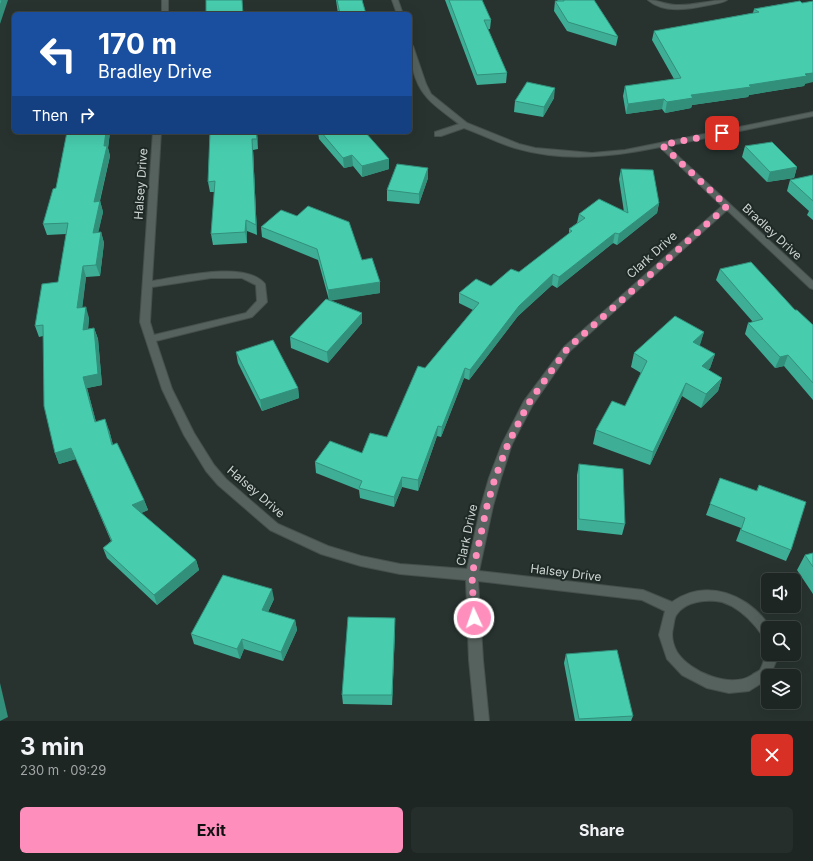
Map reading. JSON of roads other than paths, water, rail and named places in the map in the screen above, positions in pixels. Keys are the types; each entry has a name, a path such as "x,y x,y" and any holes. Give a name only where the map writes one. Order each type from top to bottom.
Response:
{"street":[{"path":"165,12 166,0"},
{"path":"395,0 399,12"},
{"path":"651,0 657,4 682,7 724,0"},
{"path":"412,52 422,84 428,95 464,126 517,146 557,153 606,154 624,152 813,114"},
{"path":"438,134 464,126"},
{"name":"Halsey Drive","path":"157,134 145,322 167,389 188,435 210,468 222,482 274,527 326,550 361,561 400,569 472,575 643,595 674,609"},
{"name":"Bradley Drive","path":"662,145 813,286"},
{"name":"Clark Drive","path":"482,721 476,660 472,575 487,506 495,478 508,444 533,398 567,349 727,206"},
{"path":"147,285 211,275 244,275 260,284 262,302 249,314 150,339"},
{"path":"761,624 745,607 729,598 712,595 695,596 681,602 671,612 666,625 666,640 672,656 684,671 699,682 717,689 735,690 752,686 764,677 771,661"}]}
